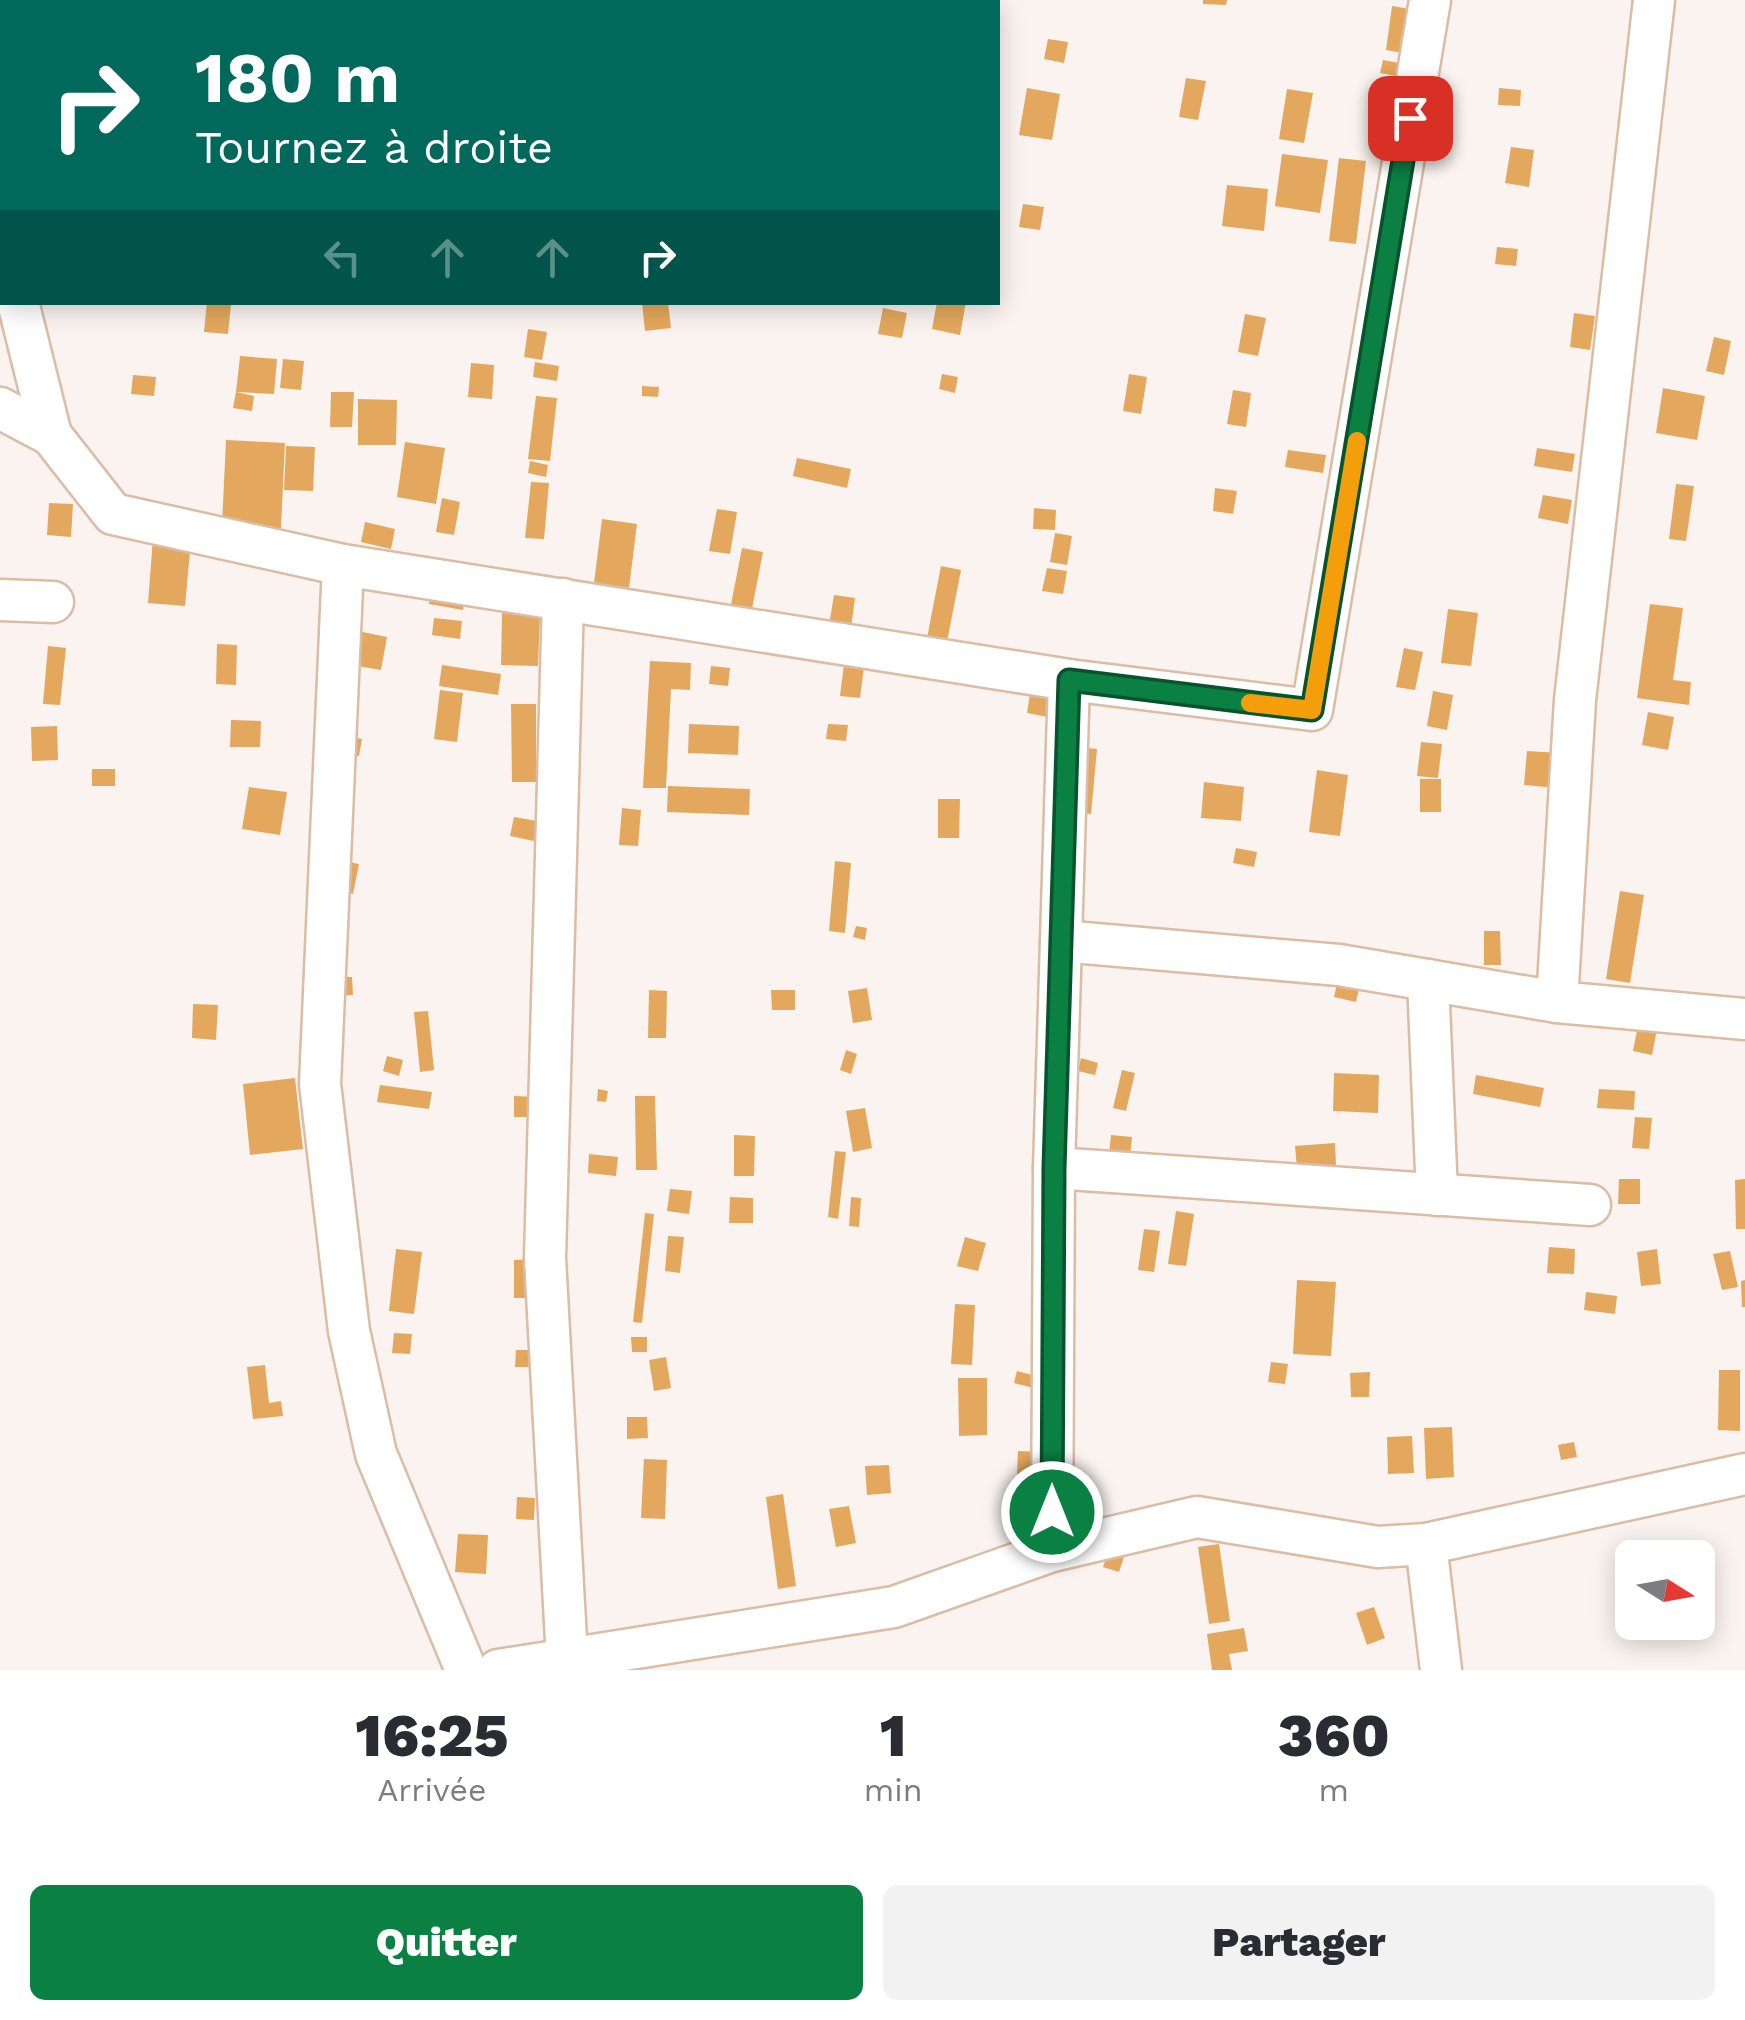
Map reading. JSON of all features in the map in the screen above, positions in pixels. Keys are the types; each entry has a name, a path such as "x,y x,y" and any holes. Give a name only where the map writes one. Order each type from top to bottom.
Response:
{"street":[{"path":"0,408 51,435 113,514 343,565 1069,680 1312,710 1430,0"},
{"path":"1557,1002 1575,700 1654,0"},
{"path":"19,305 51,435"},
{"path":"343,565 320,1084 349,1330 376,1454 466,1670"},
{"path":"563,599 545,1258 568,1659"},
{"path":"0,600 53,602"},
{"path":"1052,1551 1054,1168 1069,680"},
{"path":"1061,941 1339,965 1557,1002 1745,1020"},
{"path":"1428,980 1437,1194"},
{"path":"1054,1168 1590,1205"},
{"path":"498,1670 894,1608 1052,1551 1197,1517 1378,1546 1426,1544 1745,1474"},
{"path":"1426,1544 1442,1670"}],"building":[{"path":"1203,0 1227,0 1226,5 1203,4"},
{"path":"1392,6 1410,9 1403,53 1386,50"},
{"path":"1048,39 1068,42 1064,63 1044,59"},
{"path":"1383,60 1399,63 1397,76 1380,73"},
{"path":"1186,78 1206,81 1198,120 1179,117"},
{"path":"1027,88 1060,94 1052,140 1019,135"},
{"path":"1499,88 1521,90 1520,106 1498,105"},
{"path":"1287,89 1313,93 1304,143 1279,139"},
{"path":"1511,147 1534,150 1529,187 1505,183"},
{"path":"1282,154 1328,160 1320,213 1275,206"},
{"path":"1339,158 1366,161 1356,244 1329,241"},
{"path":"1227,185 1268,189 1264,231 1222,226"},
{"path":"1023,204 1044,207 1040,230 1019,227"},
{"path":"1497,247 1518,249 1516,266 1495,264"},
{"path":"207,305 231,305 228,334 204,332"},
{"path":"642,305 668,305 671,328 645,331"},
{"path":"936,305 965,305 960,335 932,329"},
{"path":"883,308 907,313 902,338 878,334"},
{"path":"1574,313 1595,316 1590,350 1570,347"},
{"path":"1245,314 1266,318 1258,356 1238,352"},
{"path":"528,329 547,332 542,360 524,357"},
{"path":"1714,337 1731,341 1724,375 1706,371"},
{"path":"240,356 277,359 274,394 236,392"},
{"path":"283,359 304,361 301,390 280,388"},
{"path":"535,362 559,366 557,381 533,377"},
{"path":"471,363 494,365 492,399 468,397"},
{"path":"942,374 958,377 955,393 939,389"},
{"path":"1129,374 1147,377 1141,414 1123,411"},
{"path":"133,375 156,377 154,396 131,394"},
{"path":"642,386 659,387 658,397 642,396"},
{"path":"1663,388 1705,396 1697,440 1656,433"},
{"path":"1233,390 1251,393 1246,427 1227,424"},
{"path":"236,392 254,396 252,411 233,408"},
{"path":"331,392 354,392 352,427 330,427"},
{"path":"536,396 557,398 550,461 528,459"},
{"path":"358,399 397,400 396,445 358,445"},
{"path":"226,440 285,443 281,528 222,525"},
{"path":"405,442 445,448 436,504 397,497"},
{"path":"286,446 315,447 313,491 284,490"},
{"path":"1537,448 1575,454 1572,472 1534,466"},
{"path":"1288,450 1326,455 1323,473 1285,467"},
{"path":"797,458 851,469 847,488 793,476"},
{"path":"530,461 548,465 546,477 528,473"},
{"path":"531,482 549,483 544,539 525,538"},
{"path":"1676,484 1694,486 1686,541 1669,539"},
{"path":"1215,488 1237,491 1233,514 1213,511"},
{"path":"1543,495 1572,500 1568,524 1538,518"},
{"path":"442,498 460,502 454,535 436,532"},
{"path":"49,503 73,504 71,537 47,535"},
{"path":"1034,508 1056,510 1055,530 1033,529"},
{"path":"717,509 737,512 730,554 709,551"},
{"path":"602,519 637,524 629,588 594,583"},
{"path":"365,522 395,529 391,549 361,542"},
{"path":"1055,533 1072,536 1067,565 1050,562"},
{"path":"153,538 191,541 185,606 148,603"},
{"path":"742,548 763,552 750,619 729,615"},
{"path":"941,566 961,570 947,642 927,638"},
{"path":"1047,568 1067,571 1063,594 1042,591"},
{"path":"432,584 466,590 463,610 429,604"},
{"path":"834,595 855,598 851,628 829,625"},
{"path":"1650,604 1683,608 1673,680 1691,682 1689,705 1637,698"},
{"path":"1448,609 1478,613 1471,666 1441,663"},
{"path":"502,613 540,615 538,666 501,665"},
{"path":"434,618 462,621 460,639 432,635"},
{"path":"353,630 387,637 381,670 346,664"},
{"path":"847,641 867,644 860,698 840,696"},
{"path":"217,644 237,645 236,685 216,684"},
{"path":"48,646 66,648 60,705 43,704"},
{"path":"1404,648 1423,652 1415,690 1396,687"},
{"path":"650,661 691,663 690,690 671,689 666,788 643,788"},
{"path":"442,665 501,674 498,695 439,686"},
{"path":"711,666 730,668 728,686 709,684"},
{"path":"1032,681 1054,685 1048,717 1027,713"},
{"path":"440,690 463,693 457,742 434,739"},
{"path":"1433,691 1453,695 1447,730 1427,726"},
{"path":"511,704 536,704 536,782 512,782"},
{"path":"1648,712 1674,717 1668,750 1642,745"},
{"path":"231,720 261,721 260,747 230,747"},
{"path":"689,724 739,726 738,755 688,753"},
{"path":"828,724 848,725 846,741 826,739"},
{"path":"57,726 58,760 32,761 31,727"},
{"path":"346,736 362,739 359,756 343,754"},
{"path":"1421,742 1442,744 1438,778 1417,776"},
{"path":"1069,746 1097,749 1091,814 1062,812"},
{"path":"1527,751 1559,753 1557,788 1524,785"},
{"path":"92,769 115,769 115,786 92,786"},
{"path":"1317,770 1348,775 1340,836 1309,832"},
{"path":"1420,779 1441,779 1441,812 1420,812"},
{"path":"1204,782 1244,787 1241,821 1201,818"},
{"path":"668,786 750,789 749,815 667,812"},
{"path":"249,787 287,792 280,835 242,829"},
{"path":"938,799 960,799 959,838 938,838"},
{"path":"622,808 641,810 638,846 619,845"},
{"path":"514,817 537,821 534,841 510,836"},
{"path":"1236,848 1257,852 1254,867 1233,863"},
{"path":"344,861 359,864 353,894 338,891"},
{"path":"835,861 851,863 845,933 829,931"},
{"path":"1620,891 1644,895 1630,983 1606,979"},
{"path":"856,926 867,928 865,940 853,937"},
{"path":"1484,931 1500,931 1501,965 1484,965"},
{"path":"1340,971 1362,976 1356,1002 1334,997"},
{"path":"334,977 352,977 353,995 335,996"},
{"path":"867,988 872,1020 853,1023 848,991"},
{"path":"649,990 667,991 666,1038 648,1038"},
{"path":"771,990 795,990 795,1010 772,1010"},
{"path":"193,1004 218,1005 216,1040 192,1038"},
{"path":"428,1011 434,1070 420,1072 414,1012"},
{"path":"1640,1015 1659,1019 1652,1055 1633,1051"},
{"path":"846,1050 857,1054 851,1074 840,1070"},
{"path":"387,1056 403,1060 399,1076 383,1071"},
{"path":"1081,1058 1098,1063 1095,1075 1078,1071"},
{"path":"1122,1070 1135,1073 1126,1111 1113,1108"},
{"path":"1334,1073 1379,1075 1378,1113 1333,1111"},
{"path":"1476,1075 1544,1088 1540,1107 1473,1094"},
{"path":"295,1078 303,1149 250,1155 243,1084"},
{"path":"380,1085 432,1092 429,1109 377,1102"},
{"path":"598,1089 608,1091 606,1102 597,1101"},
{"path":"1599,1089 1635,1091 1634,1110 1597,1108"},
{"path":"514,1096 538,1097 537,1117 514,1117"},
{"path":"635,1096 655,1096 657,1170 636,1170"},
{"path":"865,1108 872,1148 853,1152 846,1111"},
{"path":"1635,1117 1652,1118 1649,1149 1632,1148"},
{"path":"734,1135 755,1136 754,1176 734,1176"},
{"path":"1111,1135 1132,1137 1130,1157 1109,1155"},
{"path":"1335,1143 1336,1165 1297,1168 1295,1146"},
{"path":"835,1151 846,1152 838,1219 828,1217"},
{"path":"589,1154 618,1157 616,1176 588,1173"},
{"path":"1619,1179 1640,1179 1640,1204 1618,1204"},
{"path":"1745,1179 1745,1229 1736,1229 1735,1180"},
{"path":"670,1189 692,1191 689,1214 667,1211"},
{"path":"730,1197 753,1198 753,1223 729,1223"},
{"path":"851,1197 861,1198 859,1227 849,1226"},
{"path":"1176,1211 1194,1214 1186,1266 1168,1264"},
{"path":"645,1213 654,1214 642,1323 633,1322"},
{"path":"1144,1229 1160,1231 1154,1272 1138,1270"},
{"path":"668,1236 684,1237 680,1273 665,1271"},
{"path":"965,1237 986,1243 978,1271 957,1266"},
{"path":"1549,1247 1575,1249 1574,1274 1547,1273"},
{"path":"396,1249 422,1252 414,1314 389,1311"},
{"path":"1657,1249 1661,1284 1641,1286 1637,1252"},
{"path":"1730,1251 1738,1287 1722,1290 1713,1254"},
{"path":"535,1259 535,1298 514,1298 514,1260"},
{"path":"1297,1280 1336,1282 1331,1356 1293,1354"},
{"path":"1745,1280 1745,1307 1742,1307 1741,1281"},
{"path":"1586,1292 1617,1296 1615,1314 1584,1310"},
{"path":"955,1304 975,1305 972,1365 951,1364"},
{"path":"394,1333 412,1334 410,1354 392,1353"},
{"path":"631,1337 647,1337 647,1352 632,1352"},
{"path":"516,1350 531,1350 530,1367 515,1367"},
{"path":"666,1357 671,1388 654,1391 649,1360"},
{"path":"1271,1362 1288,1364 1285,1384 1268,1382"},
{"path":"265,1365 269,1403 281,1401 283,1416 253,1419 247,1367"},
{"path":"1719,1370 1740,1370 1740,1431 1718,1430"},
{"path":"1017,1371 1036,1376 1033,1388 1014,1383"},
{"path":"1370,1372 1369,1397 1351,1397 1350,1373"},
{"path":"958,1378 987,1378 987,1435 959,1436"},
{"path":"627,1417 647,1417 648,1438 627,1439"},
{"path":"1452,1427 1454,1477 1426,1479 1424,1428"},
{"path":"1412,1436 1414,1473 1388,1474 1387,1437"},
{"path":"1574,1442 1577,1457 1561,1460 1558,1445"},
{"path":"1018,1451 1042,1452 1041,1475 1017,1474"},
{"path":"644,1459 667,1460 665,1519 641,1518"},
{"path":"889,1465 891,1493 867,1495 865,1466"},
{"path":"783,1494 796,1586 778,1589 766,1497"},
{"path":"517,1497 535,1498 534,1520 516,1519"},
{"path":"849,1506 856,1543 836,1547 829,1509"},
{"path":"458,1534 488,1535 486,1574 455,1572"},
{"path":"1219,1544 1230,1621 1209,1624 1198,1547"},
{"path":"1108,1552 1124,1557 1119,1572 1103,1567"},
{"path":"1374,1607 1385,1638 1367,1645 1356,1613"},
{"path":"1244,1628 1248,1651 1229,1654 1232,1670 1212,1670 1207,1634"}],"slow traffic":[{"path":"1250,703 1312,710 1357,441"}],"route":[{"path":"1052,1512 1054,1168 1069,680 1312,710 1410,118"}]}
